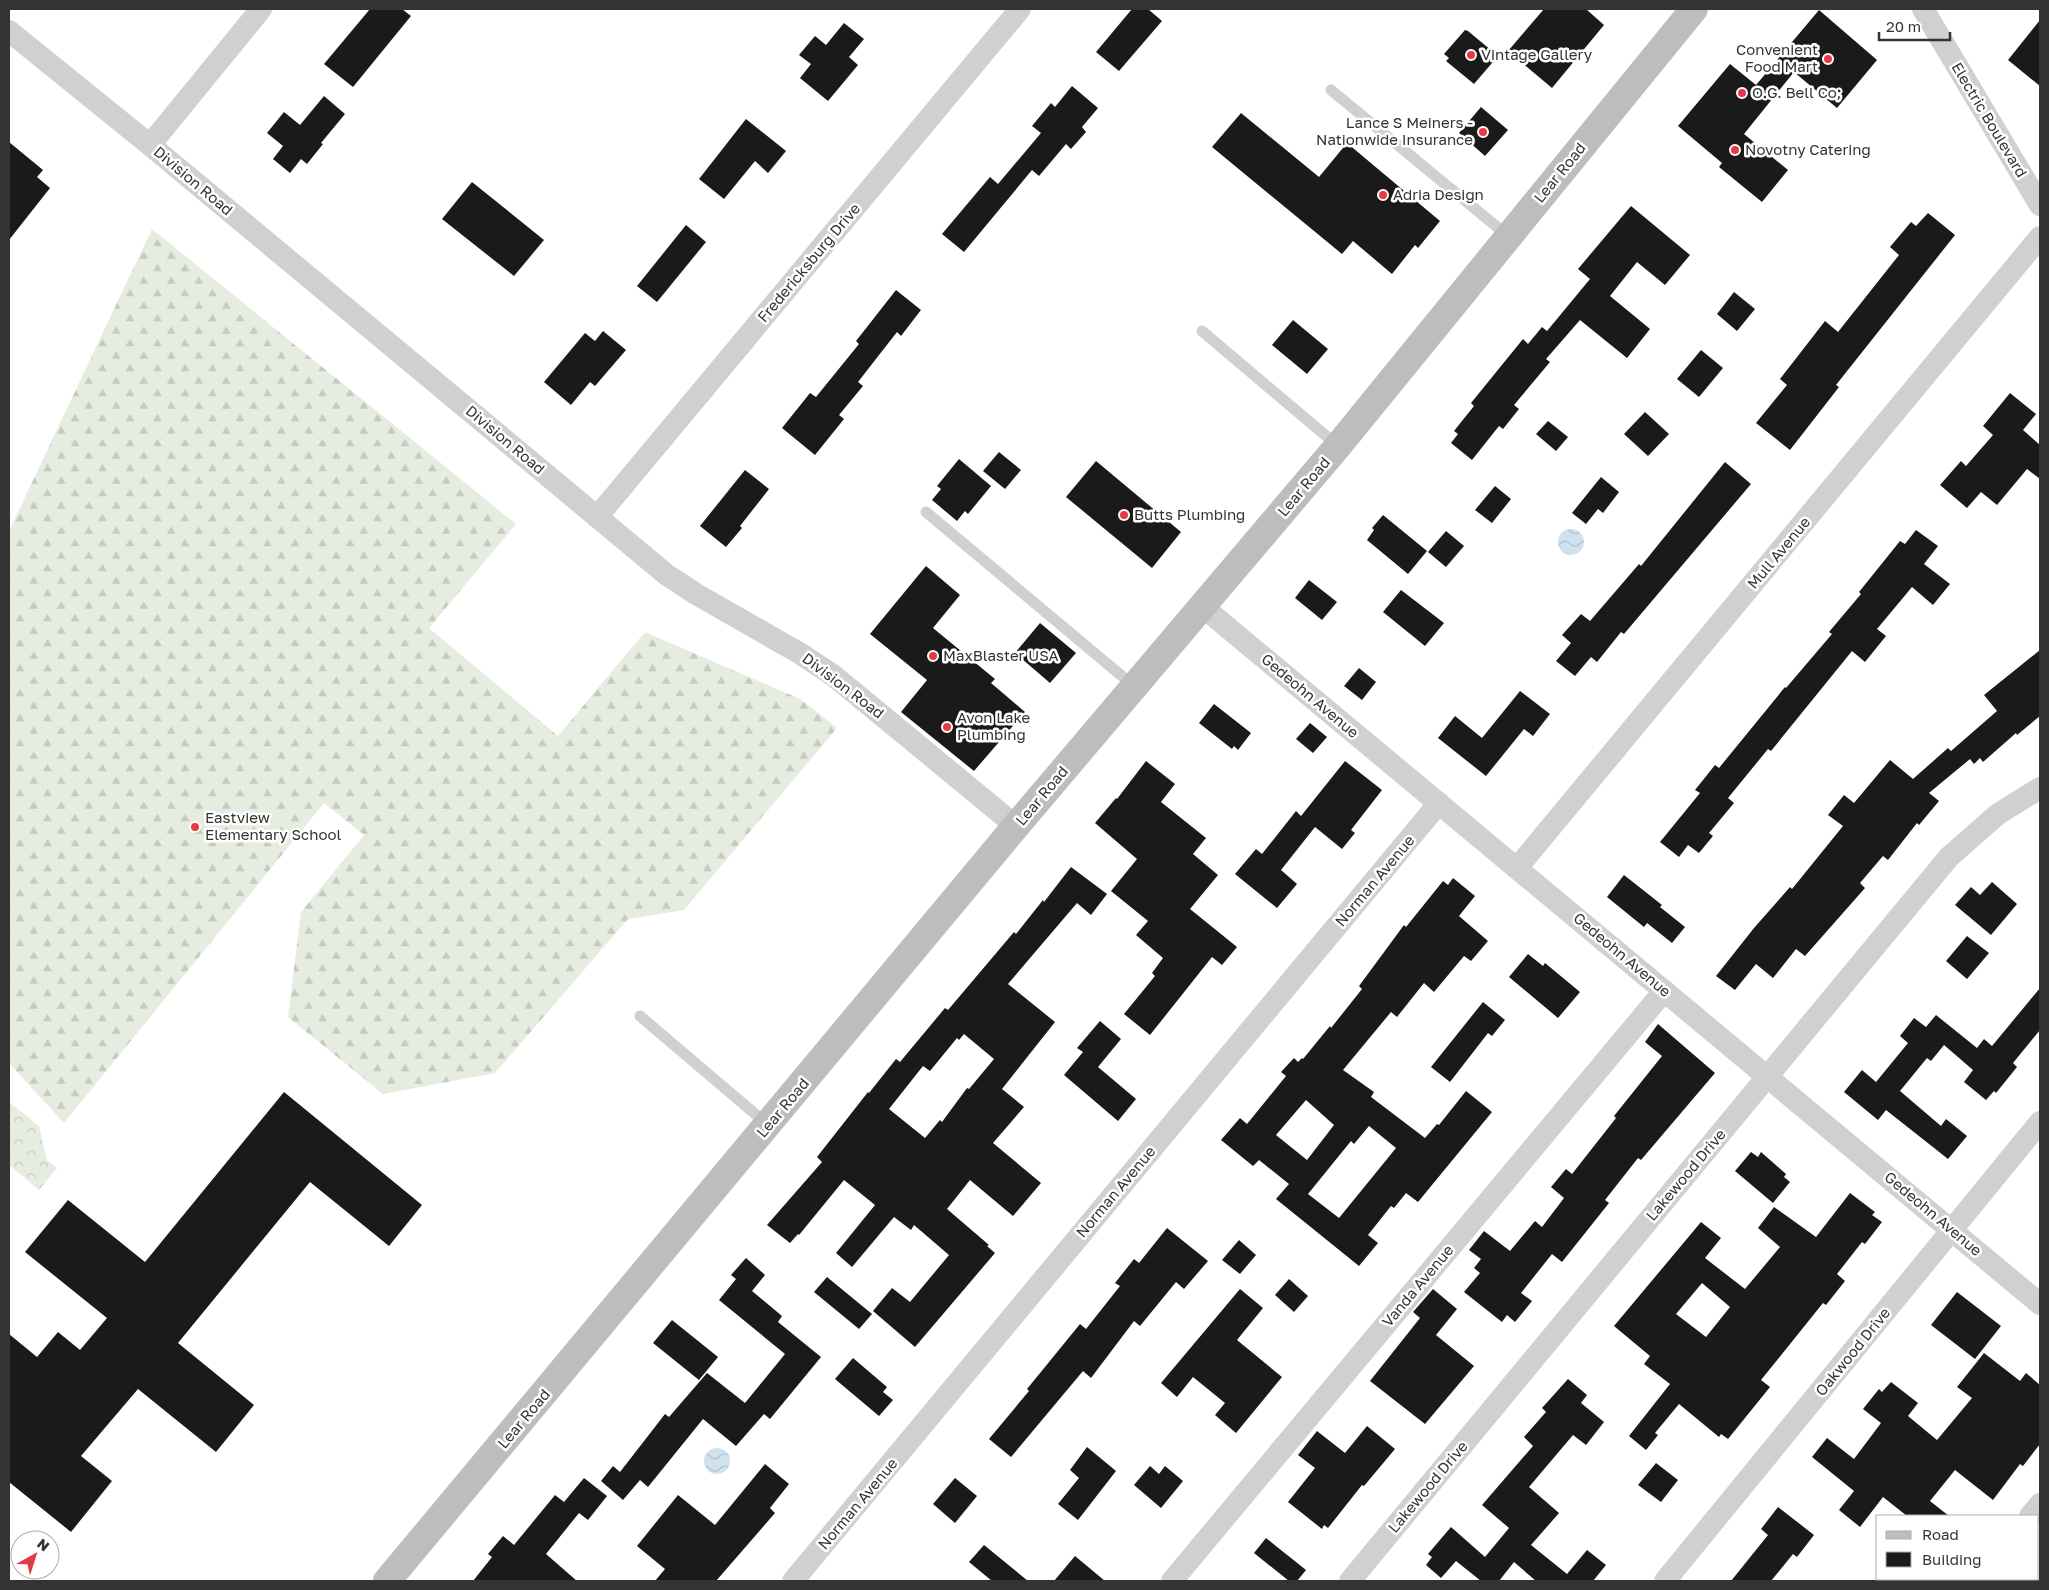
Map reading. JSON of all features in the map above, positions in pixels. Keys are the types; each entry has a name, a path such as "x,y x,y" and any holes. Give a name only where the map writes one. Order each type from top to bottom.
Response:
{"street":[{"path":"150,144 261,9"},
{"name":"Fredericksburg Drive","path":"597,517 1020,9"},
{"name":"Lear Road","path":"388,1581 1016,826 1338,446 1694,9"},
{"name":"Electric Boulevard","path":"1923,9 2040,205"},
{"name":"Division Road","path":"9,31 150,144 667,575 696,594 801,654 834,676 1016,826"},
{"name":"Mull Avenue","path":"1517,868 2040,237"},
{"name":"Gedeohn Avenue","path":"1203,607 2040,1304"},
{"name":"Lakewood Drive","path":"1350,1581 1949,856 1998,814 2040,788"},
{"name":"Norman Avenue","path":"794,1581 1439,803"},
{"name":"Vanda Avenue","path":"1172,1581 1664,990"},
{"name":"Oakwood Drive","path":"1665,1581 1953,1231 2040,1122"},
{"path":"2031,1515 2040,1504"}],"lane":[{"path":"1331,90 1508,236"},
{"path":"1202,331 1338,446"},
{"path":"926,512 1135,687"},
{"path":"640,1016 768,1126"}],"green space":[{"path":"152,229 516,524 429,628 558,736 645,632 800,699 837,728 684,910 628,919 495,1073 383,1094 288,1017 301,912 364,835 324,803 64,1123 9,1063 9,531"},
{"path":"9,1102 39,1126 47,1160 57,1168 39,1190 9,1165"}],"water":[{"path":"1571,529 1580,533 1584,542 1580,551 1571,555 1562,551 1558,542 1562,533"},
{"path":"717,1448 726,1452 730,1461 726,1470 717,1474 708,1470 704,1461 708,1452"}],"building":[{"path":"370,9 402,9 411,16 353,87 324,64"},
{"path":"1132,9 1148,9 1162,21 1119,71 1096,52"},
{"path":"1544,9 1586,9 1604,25 1552,88 1508,51"},
{"path":"1819,10 1877,60 1837,108 1794,72 1744,134 1788,170 1762,202 1719,167 1722,163 1678,126 1730,64 1756,85"},
{"path":"2040,20 2040,86 2008,60"},
{"path":"844,23 864,39 849,57 858,65 828,101 800,78 811,64 799,55 815,36 826,45"},
{"name":"Vintage Gallery","path":"1465,30 1498,56 1474,84 1446,61 1449,58 1444,54"},
{"path":"1072,86 1098,108 1082,127 1086,132 1071,149 1066,144 1039,176 1032,170 964,252 942,234 990,177 998,184 1041,133 1032,126 1051,103 1055,107"},
{"path":"324,96 345,114 321,143 323,144 307,164 301,159 290,173 273,159 283,146 267,133 284,112 300,125"},
{"name":"Lance S Meiners - Nationwide Insurance","path":"1481,107 1508,130 1485,156 1459,133"},
{"path":"1241,113 1319,177 1347,143 1440,221 1418,248 1415,245 1392,274 1353,241 1342,254 1212,147"},
{"path":"746,119 786,151 768,173 755,161 724,199 699,179"},
{"path":"9,142 43,170 37,177 50,188 9,240"},
{"path":"472,182 544,240 514,276 442,219"},
{"path":"1631,206 1690,255 1665,285 1637,262 1610,296 1650,329 1627,358 1580,320 1546,359 1550,362 1514,405 1519,409 1503,429 1499,426 1472,460 1451,443 1458,434 1454,431 1474,406 1471,403 1523,339 1528,344 1542,327 1547,331 1590,279 1578,269"},
{"path":"1928,213 1955,235 1836,385 1839,387 1790,450 1756,423 1787,385 1780,379 1825,321 1838,332 1899,255 1890,247 1911,222 1916,226"},
{"path":"686,225 706,242 657,302 637,286"},
{"path":"896,290 921,310 901,336 897,332 858,382 863,386 839,415 844,419 815,455 782,428 810,393 816,397 859,344 856,341"},
{"path":"1734,292 1755,309 1737,331 1717,314"},
{"path":"1293,320 1328,349 1307,374 1272,345"},
{"path":"603,331 626,350 595,386 590,382 571,405 544,382 585,333 595,341"},
{"path":"1701,350 1723,368 1699,397 1677,379"},
{"path":"2010,393 2036,414 2023,430 2040,445 2040,479 2027,469 1997,505 1981,492 1967,508 1940,485 1961,461 1966,466 1993,435 1983,426"},
{"path":"1645,412 1669,434 1648,456 1624,434"},
{"path":"1548,421 1568,437 1556,451 1536,434"},
{"path":"999,452 1021,470 1005,489 983,471"},
{"path":"959,459 991,486 968,514 965,511 957,521 932,500 941,489 937,486"},
{"name":"Butts Plumbing","path":"1096,461 1181,532 1152,568 1066,497"},
{"path":"1725,462 1751,484 1624,634 1621,632 1597,662 1591,657 1575,676 1556,661 1571,643 1562,635 1581,614 1590,621 1639,564 1641,566"},
{"path":"745,470 769,489 740,526 742,528 726,547 700,526"},
{"path":"1601,477 1619,492 1603,513 1598,509 1586,524 1572,513"},
{"path":"1495,486 1511,499 1492,523 1475,510"},
{"path":"1383,515 1427,551 1408,574 1367,540 1374,530 1372,528"},
{"path":"1916,530 1938,546 1924,564 1950,584 1933,605 1912,587 1877,629 1886,636 1865,662 1852,651 1771,751 1768,749 1728,798 1734,803 1709,833 1713,836 1699,853 1688,845 1679,857 1660,842 1700,793 1695,790 1715,765 1719,768 1785,687 1832,634 1829,632 1861,594 1859,592 1900,541 1905,544"},
{"path":"1446,531 1464,546 1446,567 1428,552"},
{"name":"MaxBlaster USA","path":"926,566 960,595 933,628 995,679 991,683 1025,712 974,771 901,712 927,680 870,634"},
{"path":"1309,580 1337,602 1322,620 1295,598"},
{"path":"1401,590 1444,623 1425,646 1383,612"},
{"path":"1040,623 1076,653 1050,683 1015,653"},
{"path":"2040,650 2040,716 2017,735 2016,733 1983,762 1980,758 1974,764 1970,759 1929,793 1939,801 1919,825 1917,823 1888,860 1883,856 1860,883 1865,888 1805,956 1796,949 1773,978 1756,964 1735,990 1716,976 1754,928 1790,887 1792,889 1843,826 1828,815 1844,795 1854,803 1890,760 1913,779 1948,748 1951,751 1997,711 1984,695"},
{"path":"1359,668 1376,682 1362,700 1344,686"},
{"path":"1520,691 1550,714 1533,736 1524,729 1486,776 1438,738 1455,716 1482,738"},
{"path":"1214,704 1251,733 1238,750 1234,746 1232,749 1199,723"},
{"path":"1310,723 1327,737 1313,753 1296,739"},
{"path":"1146,761 1175,784 1161,802 1206,838 1193,854 1218,875 1190,909 1237,947 1222,965 1212,957 1150,1035 1124,1014 1155,976 1152,973 1163,958 1136,935 1148,921 1111,891 1137,859 1095,823 1117,799"},
{"path":"1345,761 1382,790 1351,830 1355,833 1342,849 1315,827 1281,870 1297,884 1277,908 1235,874 1256,849 1262,854 1296,811 1301,816"},
{"path":"1071,867 1107,894 1091,915 1077,903 1008,984 1055,1022 1002,1089 1024,1107 993,1143 1041,1183 1013,1216 970,1180 947,1209 989,1245 987,1246 995,1253 915,1347 873,1311 892,1288 910,1302 949,1255 914,1225 911,1230 894,1217 852,1267 836,1253 875,1205 844,1180 799,1235 790,1243 767,1225 822,1162 817,1157 896,1059 900,1062 945,1008 948,1010 1014,932 1016,934 1043,900 1044,902","holes":["964,1034 994,1059 969,1089 967,1088 942,1122 940,1120 925,1138 889,1109 923,1066 930,1071 957,1038 959,1040"]},
{"path":"1624,875 1662,905 1660,907 1685,927 1672,943 1647,923 1644,927 1607,897"},
{"path":"1453,878 1475,896 1459,916 1488,941 1471,961 1464,956 1434,992 1424,983 1397,1017 1391,1012 1343,1070 1374,1092 1371,1097 1425,1138 1437,1124 1439,1125 1466,1091 1492,1112 1418,1202 1406,1193 1394,1208 1391,1206 1368,1235 1378,1243 1359,1266 1276,1199 1289,1184 1259,1160 1253,1166 1221,1140 1240,1118 1247,1124 1286,1076 1281,1072 1294,1058 1298,1062 1303,1059 1362,989 1359,986 1404,925 1406,927 1443,881 1448,885","holes":["1306,1100 1334,1125 1307,1160 1276,1135","1369,1126 1396,1148 1339,1218 1308,1194 1351,1141 1354,1144"]},
{"path":"1992,882 2017,904 1991,935 1955,905 1971,887 1980,895"},
{"path":"1967,936 1989,953 1967,979 1946,961"},
{"path":"1528,954 1543,966 1545,963 1580,992 1558,1018 1509,977"},
{"path":"2040,988 2040,1030 2013,1063 2017,1067 1996,1093 1994,1091 1986,1100 1964,1082 1973,1070 1944,1045 1931,1061 1927,1058 1900,1091 1941,1126 1946,1119 1967,1136 1948,1159 1886,1110 1878,1120 1844,1092 1862,1070 1876,1082 1908,1043 1900,1036 1914,1018 1926,1027 1936,1015 1977,1048 1984,1039 1992,1046"},
{"path":"1483,1002 1505,1020 1492,1036 1488,1033 1450,1082 1431,1067"},
{"path":"1100,1021 1121,1039 1098,1067 1136,1099 1118,1121 1064,1075 1083,1052 1077,1048"},
{"path":"1658,1024 1715,1073 1641,1160 1638,1158 1605,1200 1609,1203 1562,1262 1552,1254 1521,1293 1532,1301 1515,1322 1507,1315 1502,1322 1464,1292 1480,1273 1474,1268 1481,1259 1469,1250 1484,1231 1510,1251 1535,1221 1542,1227 1564,1198 1551,1187 1566,1169 1572,1174 1616,1118 1614,1116 1662,1056 1645,1042"},
{"path":"284,1092 422,1205 389,1246 310,1182 178,1343 254,1405 216,1452 138,1389 81,1456 112,1481 71,1532 9,1482 9,1334 37,1357 58,1332 80,1350 107,1318 25,1252 68,1200 145,1262"},
{"path":"1751,1152 1758,1157 1761,1152 1786,1174 1784,1177 1790,1182 1773,1203 1735,1171"},
{"path":"1850,1193 1875,1212 1872,1215 1882,1222 1865,1244 1862,1242 1837,1274 1845,1281 1826,1305 1823,1303 1761,1380 1770,1387 1728,1439 1721,1434 1719,1437 1679,1404 1655,1433 1658,1435 1646,1450 1629,1436 1670,1384 1644,1364 1650,1356 1614,1326 1701,1222 1721,1238 1705,1258 1745,1289 1780,1247 1758,1228 1774,1207 1816,1237","holes":["1702,1283 1730,1307 1706,1337 1676,1314"]},
{"path":"1167,1228 1208,1261 1184,1289 1176,1282 1140,1326 1134,1321 1091,1378 1083,1371 1011,1457 989,1439 1029,1391 1027,1389 1080,1324 1086,1329 1120,1286 1115,1283 1134,1259 1139,1263"},
{"path":"1239,1240 1256,1255 1240,1274 1222,1260"},
{"path":"746,1258 765,1275 752,1291 782,1316 778,1322 821,1357 770,1419 764,1414 736,1446 703,1419 648,1487 640,1480 623,1500 601,1481 613,1466 620,1472 665,1414 669,1417 707,1373 745,1403 785,1354 719,1300 736,1279 731,1275"},
{"path":"827,1277 872,1314 859,1329 814,1292"},
{"path":"1289,1279 1308,1296 1294,1312 1275,1295"},
{"path":"1240,1289 1263,1308 1237,1340 1282,1377 1236,1433 1215,1415 1225,1403 1193,1377 1177,1397 1161,1383"},
{"path":"1433,1289 1457,1309 1436,1335 1474,1366 1425,1424 1370,1381 1420,1318 1413,1312"},
{"path":"1957,1292 2001,1326 1975,1359 1931,1325"},
{"path":"672,1320 718,1357 699,1380 653,1343"},
{"path":"1984,1353 2020,1381 2026,1373 2040,1385 2040,1444 2023,1466 2020,1464 1993,1500 1955,1470 1930,1501 1948,1515 1906,1515 1883,1497 1860,1527 1839,1510 1854,1491 1812,1457 1827,1438 1854,1459 1881,1423 1863,1409 1879,1389 1882,1392 1891,1382 1918,1403 1908,1416 1937,1440 1972,1398 1957,1387"},
{"path":"853,1358 887,1387 883,1392 893,1400 879,1416 835,1379"},
{"path":"1568,1379 1587,1395 1581,1403 1604,1422 1586,1445 1573,1435 1529,1487 1559,1513 1531,1545 1567,1574 1587,1550 1606,1565 1593,1581 1536,1581 1514,1562 1499,1581 1481,1581 1456,1561 1441,1578 1426,1565 1432,1557 1428,1554 1451,1527 1485,1557 1509,1528 1482,1505 1533,1446 1524,1437 1546,1412 1542,1408"},
{"path":"1367,1426 1395,1449 1364,1486 1362,1485 1328,1528 1324,1525 1322,1529 1288,1502 1315,1468 1298,1455 1317,1431 1345,1453"},
{"path":"1087,1447 1116,1471 1078,1520 1058,1504 1079,1478 1070,1470"},
{"path":"1656,1463 1678,1480 1661,1502 1638,1485"},
{"path":"765,1464 789,1484 770,1508 775,1513 716,1581 655,1581 665,1569 637,1546 678,1495 715,1525"},
{"path":"1150,1466 1159,1474 1165,1466 1183,1481 1161,1508 1134,1485"},
{"path":"584,1478 607,1496 588,1520 579,1513 546,1554 577,1581 473,1581 492,1557 488,1554 503,1536 514,1545 555,1495 564,1502"},
{"path":"955,1478 977,1496 955,1523 933,1504"},
{"path":"1778,1507 1814,1535 1797,1557 1793,1554 1771,1581 1731,1581 1768,1535 1761,1529"},
{"path":"1266,1538 1306,1570 1297,1581 1289,1581 1254,1553"},
{"path":"984,1545 1028,1581 992,1581 969,1562"},
{"path":"1075,1556 1105,1581 1054,1581"}],"place":[{"name":"Vintage Gallery","path":"1471,55"},
{"name":"Convenient Food Mart","path":"1828,59"},
{"name":"O.G. Bell Co;","path":"1742,93"},
{"name":"Lance S Meiners - Nationwide Insurance","path":"1483,132"},
{"name":"Novotny Catering","path":"1735,150"},
{"name":"Adria Design","path":"1383,195"},
{"name":"Butts Plumbing","path":"1124,515"},
{"name":"MaxBlaster USA","path":"933,656"},
{"name":"Avon Lake Plumbing","path":"947,727"},
{"name":"Eastview Elementary School","path":"195,827"}]}
